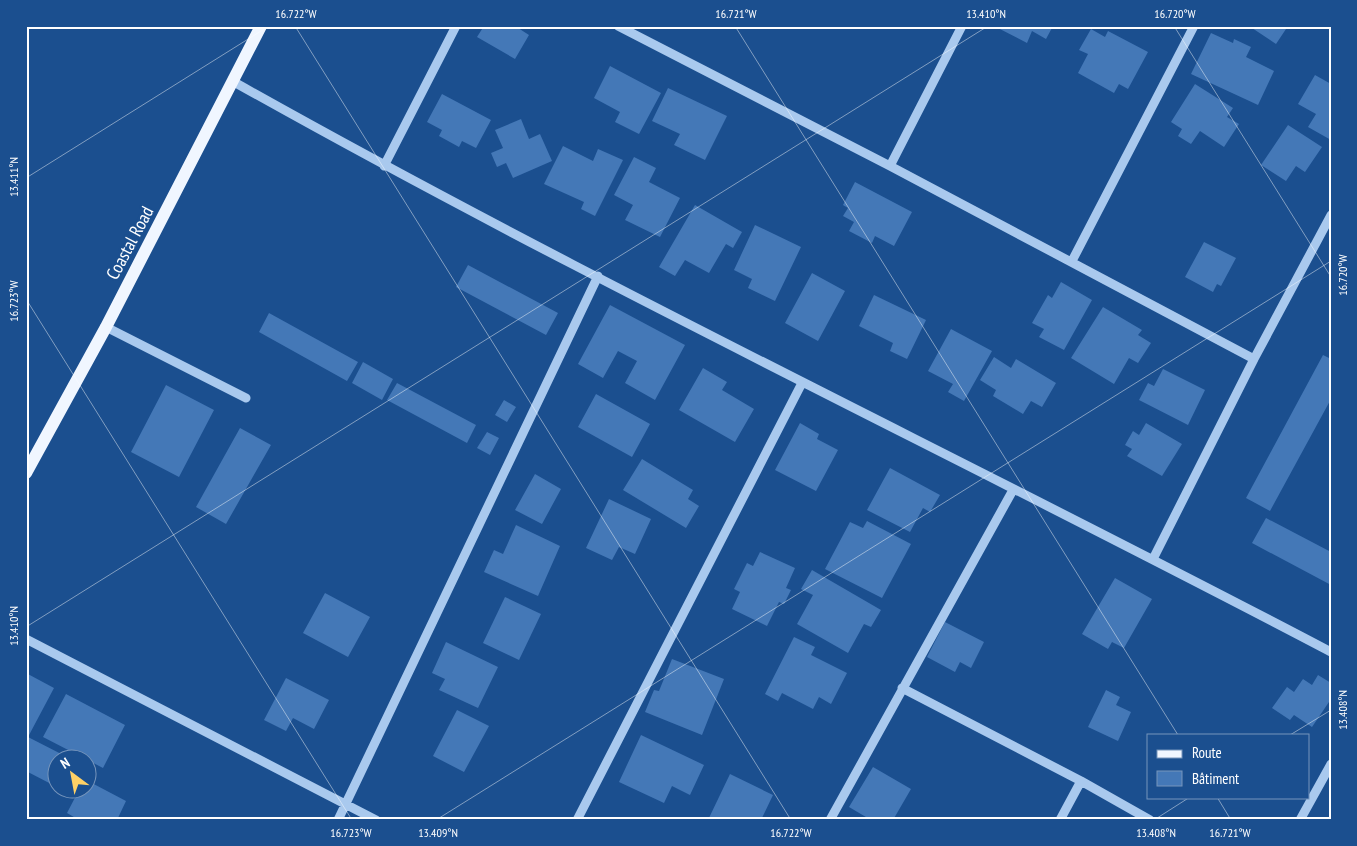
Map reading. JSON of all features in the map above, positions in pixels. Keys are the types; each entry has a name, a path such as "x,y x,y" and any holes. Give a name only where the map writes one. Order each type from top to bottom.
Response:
{"main road":[{"name":"Coastal Road","path":"26,473 106,327 234,82 261,26"}],"street":[{"path":"384,166 456,26"},
{"path":"618,26 890,166 1254,359"},
{"path":"890,166 962,26"},
{"path":"1072,262 1194,26"},
{"path":"234,82 384,166 802,383 1154,559 1331,652"},
{"path":"1154,559 1254,359 1331,215"},
{"path":"338,820 598,276"},
{"path":"106,327 246,398"},
{"path":"576,820 802,383"},
{"path":"830,820 1013,490"},
{"path":"26,639 376,820"},
{"path":"902,688 1081,781 1150,820"},
{"path":"1300,820 1331,764"},
{"path":"1060,820 1081,781"}],"building":[{"path":"484,26 515,26 529,35 515,59 477,37"},
{"path":"994,26 1053,26 1046,39 1032,31 1027,43"},
{"path":"1249,26 1288,26 1276,44"},
{"path":"1091,29 1105,37 1108,31 1148,52 1128,89 1119,84 1114,93 1078,73 1088,54 1079,50"},
{"path":"1211,33 1233,43 1234,39 1251,47 1246,57 1274,71 1258,105 1191,74"},
{"path":"610,66 661,93 639,134 615,122 620,112 594,98"},
{"path":"1315,75 1331,84 1331,140 1308,127 1316,114 1298,104"},
{"path":"1195,84 1233,108 1227,117 1239,124 1224,147 1200,131 1191,144 1178,136 1182,129 1171,122"},
{"path":"668,88 727,116 705,160 674,145 680,134 652,121"},
{"path":"442,94 491,120 476,148 462,141 459,147 439,136 442,130 427,122"},
{"path":"521,119 529,139 540,134 552,161 513,178 506,163 497,167 491,153 503,148 495,130"},
{"path":"1288,125 1322,147 1305,172 1296,166 1286,181 1261,165"},
{"path":"563,146 593,161 598,149 623,160 595,216 581,209 584,202 544,184"},
{"path":"634,157 656,168 649,182 680,198 660,237 625,220 633,205 614,195"},
{"path":"855,182 912,212 894,246 875,236 872,243 849,231 854,222 843,216 848,208 843,205"},
{"path":"695,205 742,232 733,248 726,244 709,273 685,260 675,276 659,267"},
{"path":"755,225 801,247 775,301 748,288 752,279 734,270"},
{"path":"1204,242 1236,258 1221,286 1217,284 1213,292 1185,277"},
{"path":"468,265 558,313 546,335 456,287"},
{"path":"812,273 845,291 818,341 785,323"},
{"path":"1061,282 1092,300 1064,350 1039,337 1044,329 1032,323 1048,295 1052,298"},
{"path":"874,295 926,320 907,359 890,351 893,343 859,326"},
{"path":"610,305 685,345 655,400 625,383 637,361 618,351 603,378 578,364"},
{"path":"1103,307 1142,330 1138,335 1151,343 1138,363 1129,358 1114,384 1071,358"},
{"path":"269,313 358,362 347,381 259,332"},
{"path":"951,329 992,351 964,401 948,392 953,384 928,371"},
{"path":"1323,355 1331,359 1331,399 1270,511 1246,498"},
{"path":"994,357 1011,368 1016,359 1056,383 1042,407 1031,401 1023,414 993,396 996,390 980,380"},
{"path":"363,362 393,379 382,400 352,383"},
{"path":"703,368 727,382 722,390 754,409 735,442 679,410"},
{"path":"1163,369 1205,390 1188,425 1139,400 1148,383 1154,386"},
{"path":"397,383 476,425 467,443 387,400"},
{"path":"166,385 214,410 179,477 131,452"},
{"path":"596,394 650,424 632,457 578,427"},
{"path":"504,400 516,407 507,422 495,415"},
{"path":"800,423 819,434 817,439 838,450 816,491 775,470"},
{"path":"1146,423 1182,444 1162,476 1127,456 1132,449 1125,445 1133,431 1139,435"},
{"path":"240,428 271,445 226,524 196,507"},
{"path":"487,432 499,438 490,455 477,448"},
{"path":"642,459 693,490 688,499 699,506 686,528 623,490"},
{"path":"890,468 940,495 930,512 923,508 910,532 867,510"},
{"path":"535,474 561,489 542,524 515,510"},
{"path":"609,499 651,519 635,554 619,547 612,560 586,548"},
{"path":"1266,518 1331,552 1331,585 1252,543"},
{"path":"867,521 911,544 882,598 825,569 850,522 863,528"},
{"path":"516,525 560,546 538,596 484,572 494,550 503,554"},
{"path":"760,552 795,568 786,588 791,590 784,604 779,602 767,626 732,609 740,592 734,589 747,563 753,566"},
{"path":"812,570 881,610 871,627 864,624 848,653 797,624 813,595 801,589"},
{"path":"1115,578 1152,599 1124,648 1112,642 1108,649 1082,634"},
{"path":"325,593 370,617 348,657 303,633"},
{"path":"505,597 541,614 519,660 483,643"},
{"path":"945,622 984,642 971,668 960,662 955,672 927,657"},
{"path":"794,637 815,647 811,655 847,673 831,704 819,697 813,709 782,693 778,701 765,694"},
{"path":"446,642 498,667 478,708 439,690 445,679 432,673"},
{"path":"672,659 724,679 702,735 645,712 654,690 659,691"},
{"path":"26,673 54,688 28,737 49,748 48,782 26,771"},
{"path":"1318,675 1331,683 1331,699 1312,727 1294,715 1290,720 1272,708 1287,687 1294,692 1303,679 1312,685"},
{"path":"286,678 329,700 314,729 293,718 286,731 264,720"},
{"path":"1106,690 1120,697 1116,705 1131,712 1118,741 1088,727"},
{"path":"66,694 125,725 103,768 98,765 98,748 64,748 43,737"},
{"path":"457,710 489,726 464,772 433,756"},
{"path":"641,735 704,765 690,795 672,786 664,803 619,782"},
{"path":"873,767 911,789 893,820 871,820 849,807"},
{"path":"730,774 773,795 761,820 708,820"},
{"path":"98,786 126,801 117,820 79,820 67,813 75,798 98,798"}]}
